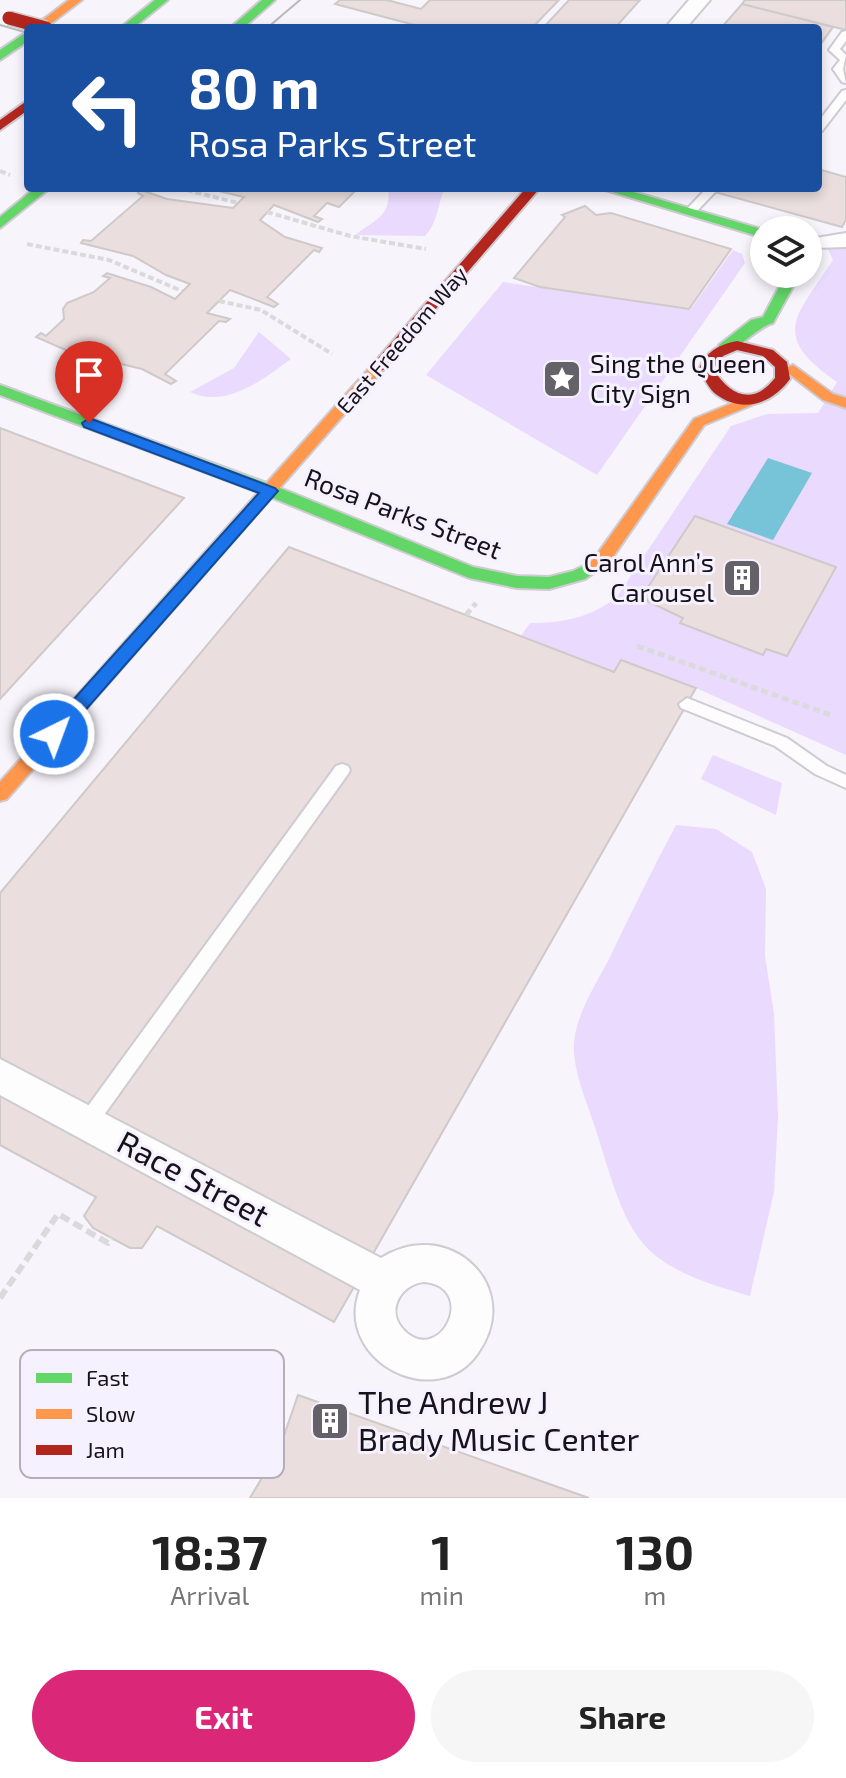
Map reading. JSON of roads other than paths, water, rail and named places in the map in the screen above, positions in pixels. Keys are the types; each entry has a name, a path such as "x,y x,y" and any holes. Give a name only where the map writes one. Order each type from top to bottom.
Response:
{"main road":[{"path":"43,24 76,0"},
{"path":"131,24 162,0"},
{"path":"241,24 269,0"},
{"path":"5,17 31,24"},
{"path":"0,56 24,38"},
{"path":"0,126 24,107"},
{"path":"0,224 38,192"},
{"name":"East Freedom Way","path":"0,794 270,491 530,192"},
{"path":"620,192 750,230"},
{"path":"785,288 768,320 756,323 708,361 707,392 696,414 699,422 754,399 780,394 837,400"},
{"path":"768,320 790,365 793,379 780,394"},
{"path":"724,348 765,347 837,400"},
{"path":"709,378 726,392 754,399"},
{"name":"Rosa Parks Street","path":"0,390 270,491 449,564 522,583 568,581 585,575 602,560 699,422"}],"street":[{"path":"679,24 700,0"},
{"name":"Race Street","path":"0,1076 385,1282"}],"lane":[{"path":"846,34 834,50 846,59 838,69 846,80"},
{"path":"822,124 846,93"},
{"path":"690,212 709,192"},
{"path":"687,704 781,742 821,770 846,782"},
{"path":"87,1123 342,770"}],"water":[{"path":"768,458 812,473 773,540 727,524"}],"tram line":[{"path":"272,24 300,0"},
{"path":"0,25 24,32"}],"place":[{"name":"Sing the Queen City Sign","path":"562,379"},
{"name":"Carol Ann’s Carousel","path":"742,578"},
{"name":"The Andrew J Brady Music Center","path":"330,1421"}]}
